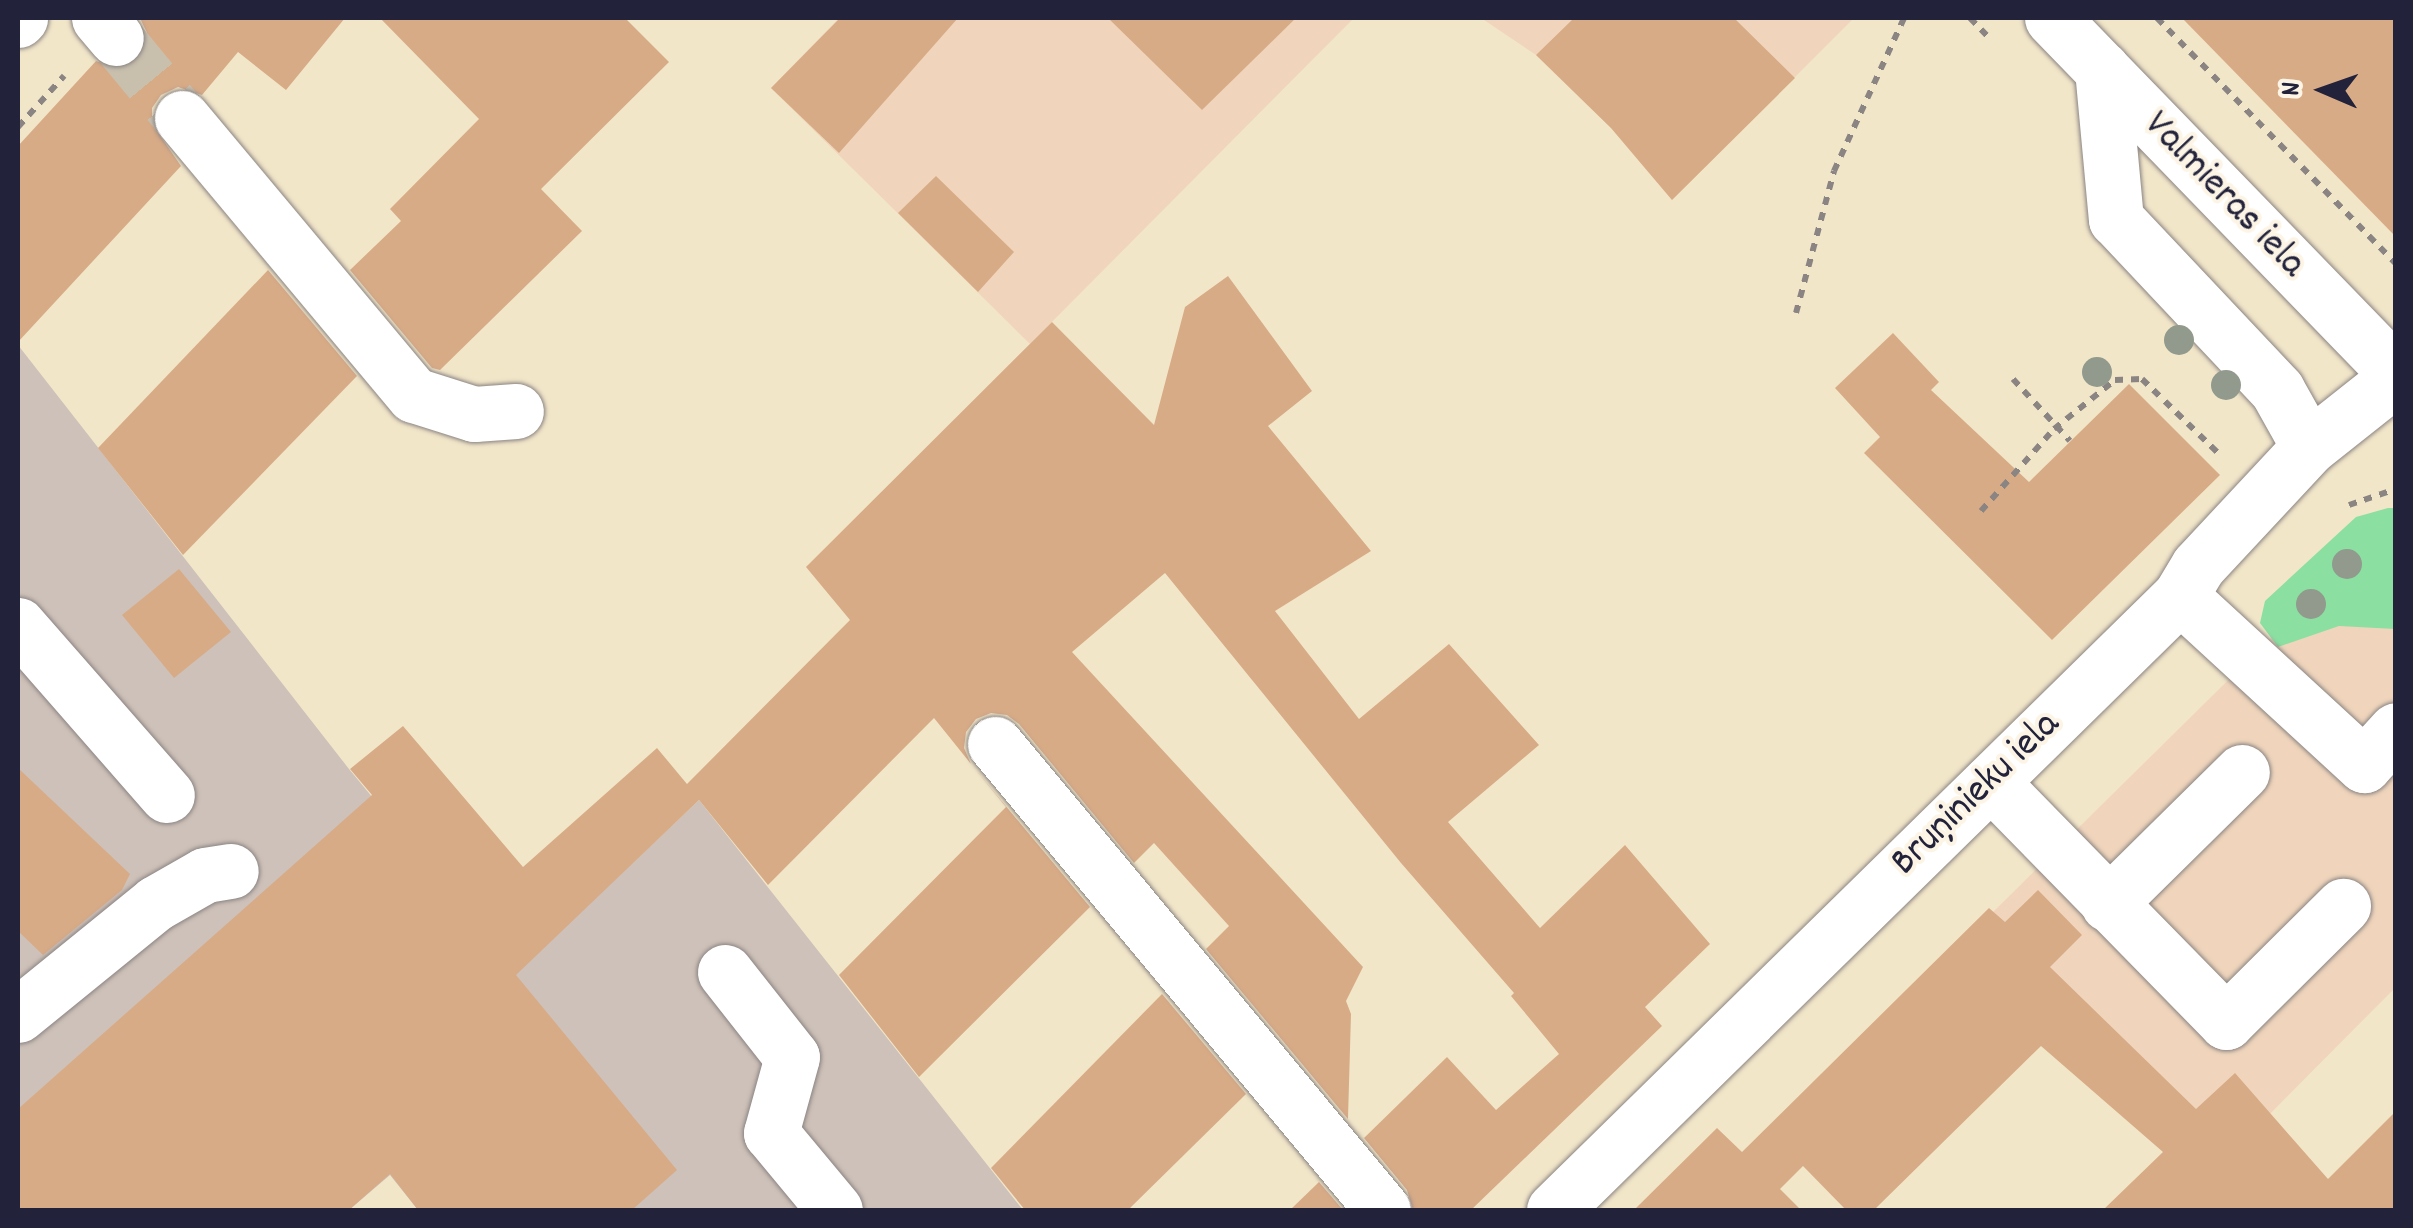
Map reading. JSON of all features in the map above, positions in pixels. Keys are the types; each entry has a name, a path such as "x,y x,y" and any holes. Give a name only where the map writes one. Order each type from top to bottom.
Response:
{"street":[{"name":"Valmieras iela","path":"2052,18 2396,375"},
{"path":"2102,70 2116,219 2277,390 2309,447"},
{"path":"182,118 414,395 474,414 516,411"},
{"name":"Bruņinieku iela","path":"1554,1210 2180,596 2198,566 2309,447 2396,375"},
{"path":"2180,596 2364,764 2396,730"},
{"path":"18,625 167,795"},
{"path":"995,744 1383,1210"},
{"path":"2108,904 2242,772"},
{"path":"1990,782 2226,1022 2344,906"},
{"path":"25,995 156,902 205,876 231,870"},
{"path":"725,972 792,1056 771,1133 835,1210"}],"path":[{"path":"1796,314 1834,171 1904,18"},
{"path":"1970,18 1995,44"},
{"path":"2157,18 2396,264"},
{"path":"2013,378 2054,429 2070,442"},
{"path":"1981,510 2054,429 2115,380 2142,379 2225,460"}],"shaded area":[{"path":"839,18 1239,18 1267,46 1296,18 1354,18 1030,344 771,88"},
{"path":"1481,18 1854,18 1672,200 1611,128 1536,55"},
{"path":"18,345 349,769 517,972 699,800 1023,1210 418,1210 390,1175 349,1210 18,1210"},
{"path":"2395,619 2395,988 2234,1150 1993,912 2282,627"}],"green space":[{"path":"2395,508 2395,629 2339,626 2278,647 2260,623 2265,601 2356,517"}],"building":[{"path":"140,18 345,18 286,90 238,52 202,95 178,87 161,95 152,108 152,124 181,166 18,342 18,146 96,61 121,69 137,61 146,48 147,33"},
{"path":"380,18 625,18 669,62 541,189 582,231 440,370 432,368 350,270 401,221 390,209 479,119"},
{"path":"840,18 958,18 839,153 771,88"},
{"path":"1108,18 1296,18 1202,110"},
{"path":"1574,18 1734,18 1795,78 1672,200 1611,128 1536,55"},
{"path":"2182,18 2396,18 2396,237"},
{"path":"936,176 1014,252 978,292 898,213"},
{"path":"268,270 357,376 183,555 98,448"},
{"path":"1228,276 1312,391 1268,426 1371,551 1275,611 1359,719 1449,644 1539,745 1448,822 1540,928 1625,845 1710,944 1645,1007 1662,1026 1471,1210 1413,1210 1407,1190 1364,1138 1447,1057 1496,1110 1559,1054 1511,996 1514,993 1401,863 1165,573 1072,652 1363,967 1346,1001 1351,1014 1348,1119 1206,949 1229,926 1154,843 1134,863 1019,724 1007,715 991,713 976,719 966,732 964,748 971,764 934,718 768,885 699,800 516,975 677,1170 632,1210 418,1210 390,1174 349,1210 18,1210 18,1109 372,795 350,769 403,726 523,867 657,748 687,784 850,620 806,567 1052,322 1154,425 1185,307"},
{"path":"1893,333 1939,382 1931,390 2029,482 2129,384 2220,475 2052,640 1864,453 1880,437 1835,388"},
{"path":"179,569 231,632 174,678 122,615"},
{"path":"18,768 130,874 122,890 43,955 18,931"},
{"path":"974,768 1090,907 919,1077 839,975 1006,807"},
{"path":"2038,890 2082,935 2050,967 2196,1109 2235,1073 2328,1179 2396,1111 2396,1210 2103,1210 2163,1152 2041,1046 1874,1210 1846,1210 1803,1166 1780,1189 1801,1210 1634,1210 1717,1128 1742,1152 1989,908 2005,922"},
{"path":"1162,994 1246,1094 1128,1210 1025,1210 991,1168"},
{"path":"1319,1182 1343,1210 1290,1210"}],"tunnel":[{"path":"116,38 182,118"}]}
